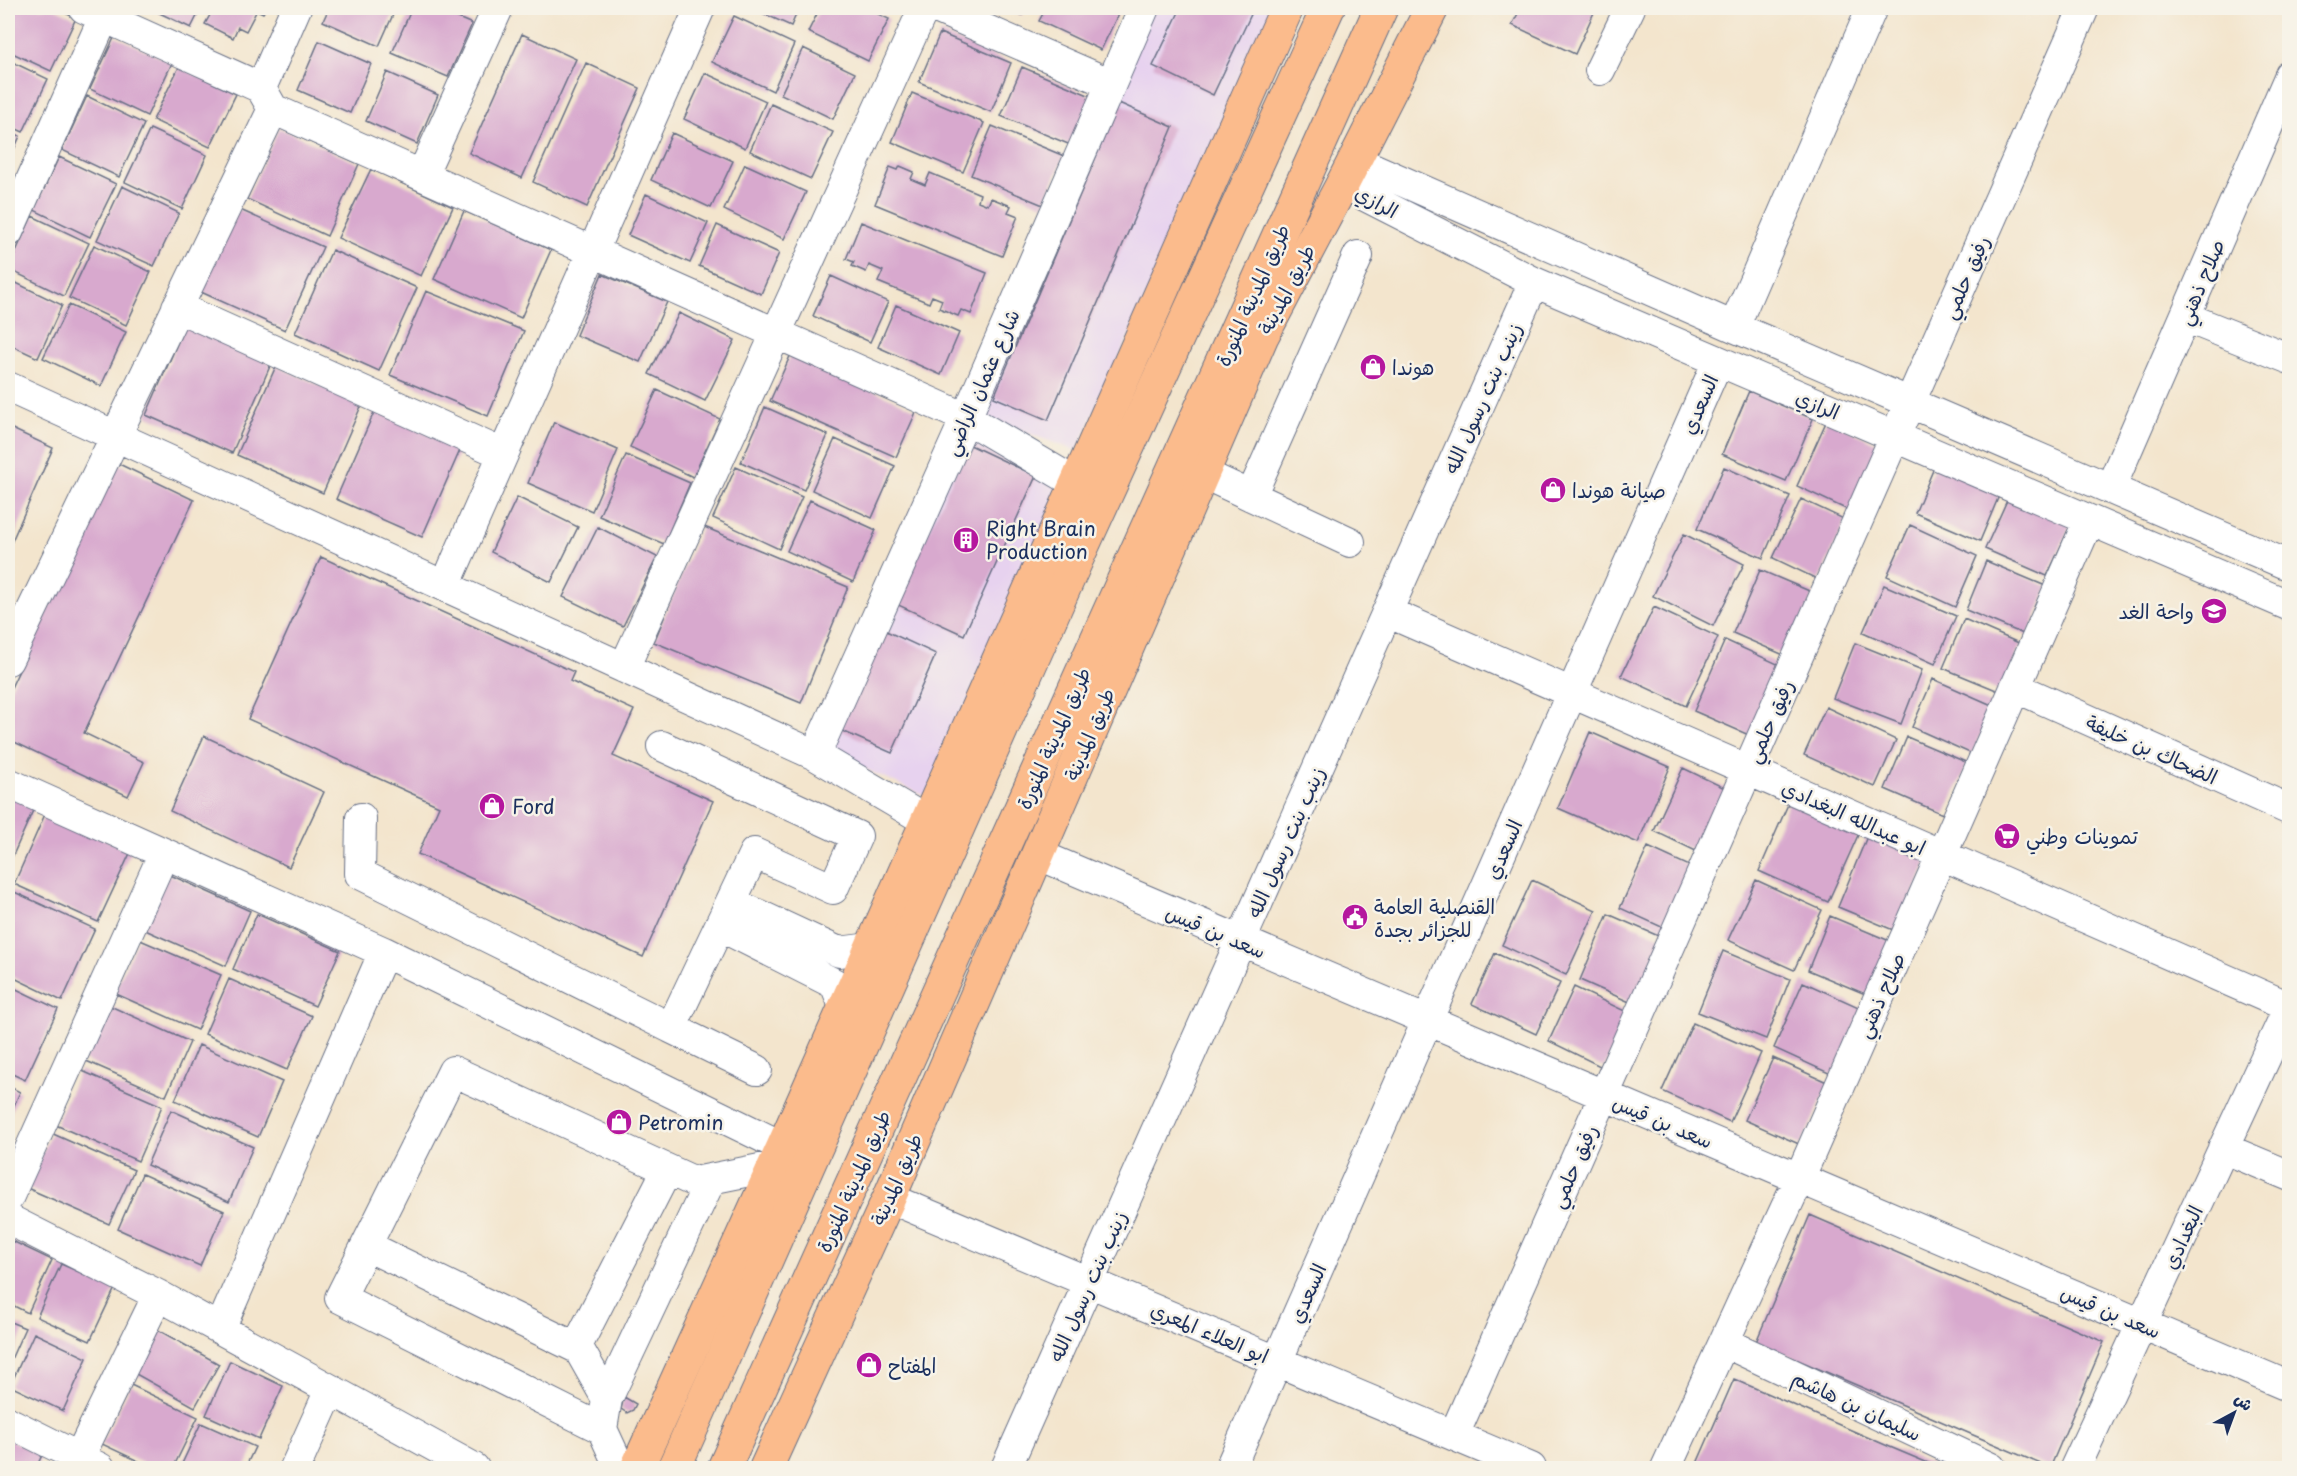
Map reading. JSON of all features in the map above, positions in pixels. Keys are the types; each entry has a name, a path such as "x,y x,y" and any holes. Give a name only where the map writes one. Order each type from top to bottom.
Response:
{"main road":[{"path":"637,1468 779,1156 1287,8"},
{"path":"1298,76 1323,8"},
{"path":"674,1468 1080,552 1328,8"},
{"name":"طريق المدينة المنورة","path":"724,1468 1381,8"},
{"path":"1335,109 1394,8"},
{"name":"طريق المدينة","path":"766,1468 889,1198 1262,336 1344,181 1431,8"},
{"path":"846,1001 1080,552"},
{"path":"867,1244 966,932"}],"street":[{"path":"8,660 177,307 267,98 296,8"},
{"path":"422,175 496,8"},
{"path":"445,586 700,8"},
{"path":"624,668 924,8"},
{"path":"936,8 1111,84"},
{"name":"شارع عثمان الراضي","path":"815,754 966,418 1144,8"},
{"path":"1600,70 1630,8"},
{"path":"1734,327 1872,8"},
{"name":"رفيق حلمي","path":"1454,1435 2084,8"},
{"path":"8,232 94,12 422,175 966,418 1076,483"},
{"name":"صلاح ذهني","path":"2110,489 2289,75"},
{"name":"الرازي","path":"2289,566 1644,288 1370,167 1344,181 1367,197 1534,282 2289,606"},
{"path":"1251,496 1358,256"},
{"name":"زينب بنت رسول الله","path":"1006,1468 1534,282"},
{"path":"1630,324 1644,288"},
{"path":"177,307 503,454"},
{"path":"2185,317 2289,359"},
{"name":"السعدي","path":"1230,1468 1718,361"},
{"path":"8,387 815,754 927,821"},
{"path":"1202,473 1350,542"},
{"name":"صلاح ذهني","path":"1665,1468 1799,1179 2089,520"},
{"name":"ابو عبدالله البغدادي","path":"1387,612 2289,1006"},
{"name":"الضحاك بن خليفة","path":"2015,687 2289,810"},
{"path":"662,746 857,836 832,889 754,853 671,1028"},
{"path":"8,783 384,952 779,1156"},
{"path":"361,818 360,874 757,1070"},
{"path":"8,1198 164,853"},
{"name":"سعد بن قيس","path":"1037,855 2289,1387"},
{"path":"726,914 835,984 846,1001"},
{"path":"726,914 839,952 870,948"},
{"path":"219,1329 384,952"},
{"name":"البغدادي","path":"2075,1468 2289,1006"},
{"path":"602,1429 340,1298 453,1071 694,1182 711,1179 779,1156"},
{"path":"2223,1148 2289,1176"},
{"path":"607,1399 577,1346 667,1170"},
{"path":"620,1468 602,1429 607,1399 711,1179"},
{"name":"ابو العلاء المعري","path":"889,1198 1531,1468"},
{"path":"8,1219 158,1295 474,1468"},
{"path":"367,1246 579,1349"},
{"path":"8,1422 84,1465 158,1295"},
{"name":"سليمان بن هاشم","path":"1724,1342 1991,1468"},
{"path":"295,1468 330,1390"}],"shaded area":[{"path":"1152,8 1277,8 1077,451 975,414"},
{"path":"967,429 1073,477 930,798 825,751"}],"building":[{"path":"11,8 54,8 76,18 51,71 8,51 8,15"},
{"path":"149,8 201,8 191,28"},
{"path":"214,8 266,8 263,13 257,10 246,31 238,27 233,38 205,24"},
{"path":"329,8 396,8 379,46 323,21"},
{"path":"412,8 435,8 472,24 448,77 392,53"},
{"path":"751,8 799,8 791,26"},
{"path":"820,8 865,8 889,19 868,61 808,32"},
{"path":"1005,8 1026,8 1022,15"},
{"path":"1046,8 1121,8 1101,50 1039,21"},
{"path":"1181,8 1254,8 1213,95 1153,66"},
{"path":"1521,8 1596,8 1575,54 1512,25"},
{"path":"734,16 794,44 773,91 712,62"},
{"path":"940,33 1011,63 991,112 919,82"},
{"path":"522,34 576,59 522,178 469,153"},
{"path":"115,36 172,63 147,116 90,89"},
{"path":"319,41 371,64 350,113 298,90"},
{"path":"803,48 855,73 833,119 781,94"},
{"path":"8,60 48,79 23,132 8,125"},
{"path":"586,63 640,88 587,207 533,182"},
{"path":"179,67 236,94 210,147 153,120"},
{"path":"1022,67 1093,97 1073,146 1001,116"},
{"path":"387,72 438,95 417,144 366,121"},
{"path":"705,73 766,101 745,148 684,119"},
{"path":"912,93 984,123 963,172 892,142"},
{"path":"87,96 144,124 119,177 62,150"},
{"path":"1119,103 1173,127 1048,420 994,397"},
{"path":"771,104 833,132 811,179 750,151"},
{"path":"992,126 1064,156 1043,205 971,175"},
{"path":"279,128 359,164 327,236 247,199"},
{"path":"150,129 207,155 182,209 125,182"},
{"path":"8,130 20,136 8,163"},
{"path":"672,133 733,161 711,208 651,180"},
{"path":"59,157 116,184 90,237 34,210"},
{"path":"745,164 806,192 784,239 724,210"},
{"path":"900,166 914,172 911,179 925,185 930,173 980,194 978,201 988,205 991,198 1011,206 1008,212 1018,216 1002,256 875,204 890,167 898,170"},
{"path":"371,169 453,207 421,276 338,238"},
{"path":"122,186 179,213 154,266 97,240"},
{"path":"646,194 708,223 690,263 628,235"},
{"path":"238,209 323,247 285,330 201,292"},
{"path":"464,211 551,250 521,318 434,279"},
{"path":"32,216 89,243 64,296 8,269"},
{"path":"861,222 987,273 971,314 961,310 958,316 939,308 942,300 932,296 929,303 878,282 883,271 869,265 866,272 852,266 854,262 846,259"},
{"path":"717,225 779,253 761,294 699,266"},
{"path":"94,245 151,272 126,325 69,298"},
{"path":"332,250 417,288 379,371 295,333"},
{"path":"602,274 667,302 640,362 576,335"},
{"path":"831,276 888,302 870,342 813,316"},
{"path":"8,279 62,305 38,358 8,344"},
{"path":"426,291 524,331 488,416 390,375"},
{"path":"69,305 126,332 101,386 43,358"},
{"path":"896,305 959,333 941,375 878,347"},
{"path":"679,313 735,340 705,401 649,374"},
{"path":"185,326 271,364 232,453 146,415"},
{"path":"791,354 917,410 896,457 770,401"},
{"path":"276,366 362,404 323,493 237,455"},
{"path":"657,390 720,419 693,477 630,447"},
{"path":"1749,391 1813,419 1786,481 1722,454"},
{"path":"765,407 828,435 804,490 741,462"},
{"path":"375,410 461,448 422,537 336,499"},
{"path":"1827,420 1882,446 1852,512 1797,486"},
{"path":"554,422 618,450 592,511 528,483"},
{"path":"8,427 53,448 8,550"},
{"path":"835,439 895,466 872,518 812,490"},
{"name":"Right Brain Production","path":"968,444 1036,476 964,635 896,604"},
{"path":"626,455 690,483 664,544 599,516"},
{"path":"117,463 194,500 84,733 144,762 128,796 8,739 8,694"},
{"path":"1936,463 2001,491 1980,541 1915,513"},
{"path":"736,467 802,497 779,549 713,518"},
{"path":"1724,467 1790,496 1763,558 1697,529"},
{"path":"2009,496 2071,524 2047,576 1985,549"},
{"path":"517,497 578,527 551,582 491,552"},
{"path":"1801,499 1846,520 1819,580 1773,558"},
{"path":"810,500 876,530 853,582 787,551"},
{"path":"1910,525 1977,556 1955,607 1887,576"},
{"path":"702,526 848,587 801,703 654,642"},
{"path":"598,527 657,557 623,626 563,597"},
{"path":"1684,534 1744,564 1713,626 1653,596"},
{"path":"321,557 574,672 570,681 634,710 613,756 713,801 643,957 418,854 439,806 248,719"},
{"path":"1986,561 2048,587 2028,636 1966,610"},
{"path":"1760,570 1814,593 1786,656 1733,633"},
{"path":"1884,585 1956,616 1935,664 1863,632"},
{"path":"1654,607 1718,637 1686,706 1621,676"},
{"path":"1964,619 2021,644 2001,692 1943,668"},
{"path":"884,630 936,654 892,753 840,730"},
{"path":"1725,640 1782,666 1751,736 1694,711"},
{"path":"1855,643 1922,670 1901,724 1833,698"},
{"path":"1933,679 1994,706 1972,754 1912,727"},
{"path":"1826,707 1896,740 1875,787 1804,755"},
{"path":"1590,732 1670,767 1638,843 1558,808"},
{"path":"204,736 324,792 289,867 170,811"},
{"path":"1907,737 1968,763 1945,815 1885,789"},
{"path":"1683,768 1731,791 1702,854 1654,831"},
{"path":"8,795 34,808 10,862 8,861"},
{"path":"1789,802 1859,833 1828,902 1759,871"},
{"path":"46,812 131,851 98,922 14,884"},
{"path":"1868,834 1928,859 1898,932 1838,907"},
{"path":"1648,847 1694,868 1666,929 1620,908"},
{"path":"168,874 250,911 226,966 143,929"},
{"path":"1532,880 1596,910 1566,975 1502,945"},
{"path":"1756,880 1822,910 1794,970 1728,940"},
{"path":"10,890 95,929 62,1001 8,975 8,897"},
{"path":"257,914 340,951 315,1006 233,969"},
{"path":"1608,914 1663,938 1634,1004 1580,980"},
{"path":"1830,916 1892,942 1870,996 1808,970"},
{"path":"138,939 221,975 197,1030 114,993"},
{"path":"1723,951 1790,979 1766,1039 1698,1012"},
{"path":"1495,953 1560,983 1536,1034 1472,1004"},
{"path":"229,979 312,1016 287,1070 205,1034"},
{"path":"1803,982 1863,1009 1833,1075 1774,1048"},
{"path":"8,985 58,1009 25,1080 8,1072"},
{"path":"1574,987 1629,1013 1604,1068 1549,1041"},
{"path":"108,1005 190,1042 166,1096 84,1060"},
{"path":"1693,1023 1761,1053 1730,1122 1662,1091"},
{"path":"199,1045 282,1082 258,1137 175,1100"},
{"path":"1773,1058 1829,1083 1801,1145 1745,1120"},
{"path":"80,1070 162,1106 138,1161 56,1125"},
{"path":"8,1086 20,1092 8,1119"},
{"path":"171,1110 253,1147 229,1202 147,1165"},
{"path":"51,1133 134,1170 109,1224 27,1188"},
{"path":"142,1174 224,1211 200,1266 118,1229"},
{"path":"1810,1215 2104,1342 2050,1468 1756,1342"},
{"path":"8,1239 52,1260 28,1313 8,1303"},
{"path":"61,1264 115,1288 90,1341 37,1317"},
{"path":"8,1321 25,1328 8,1366"},
{"path":"158,1330 219,1364 195,1407 134,1373"},
{"path":"34,1333 87,1358 63,1411 10,1386"},
{"path":"230,1361 283,1386 259,1439 206,1415"},
{"path":"1734,1379 1890,1447 1940,1468 1695,1468"},
{"path":"131,1385 198,1417 173,1468 153,1468 102,1444"},
{"path":"624,1397 636,1404 633,1410 627,1413 621,1409"},
{"path":"201,1423 255,1447 245,1468 180,1468"},
{"path":"8,1439 42,1455 36,1468 8,1468"}],"place":[{"name":"هوندا","path":"1373,367"},
{"name":"صيانة هوندا","path":"1553,490"},
{"name":"Right Brain Production","path":"966,540"},
{"name":"واحة الغد","path":"2214,611"},
{"name":"Ford","path":"492,806"},
{"name":"تموينات وطني","path":"2007,836"},
{"name":"القنصلية العامة للجزائر بجدة","path":"1355,917"},
{"name":"Petromin","path":"619,1122"},
{"name":"المفتاح","path":"869,1365"}]}
